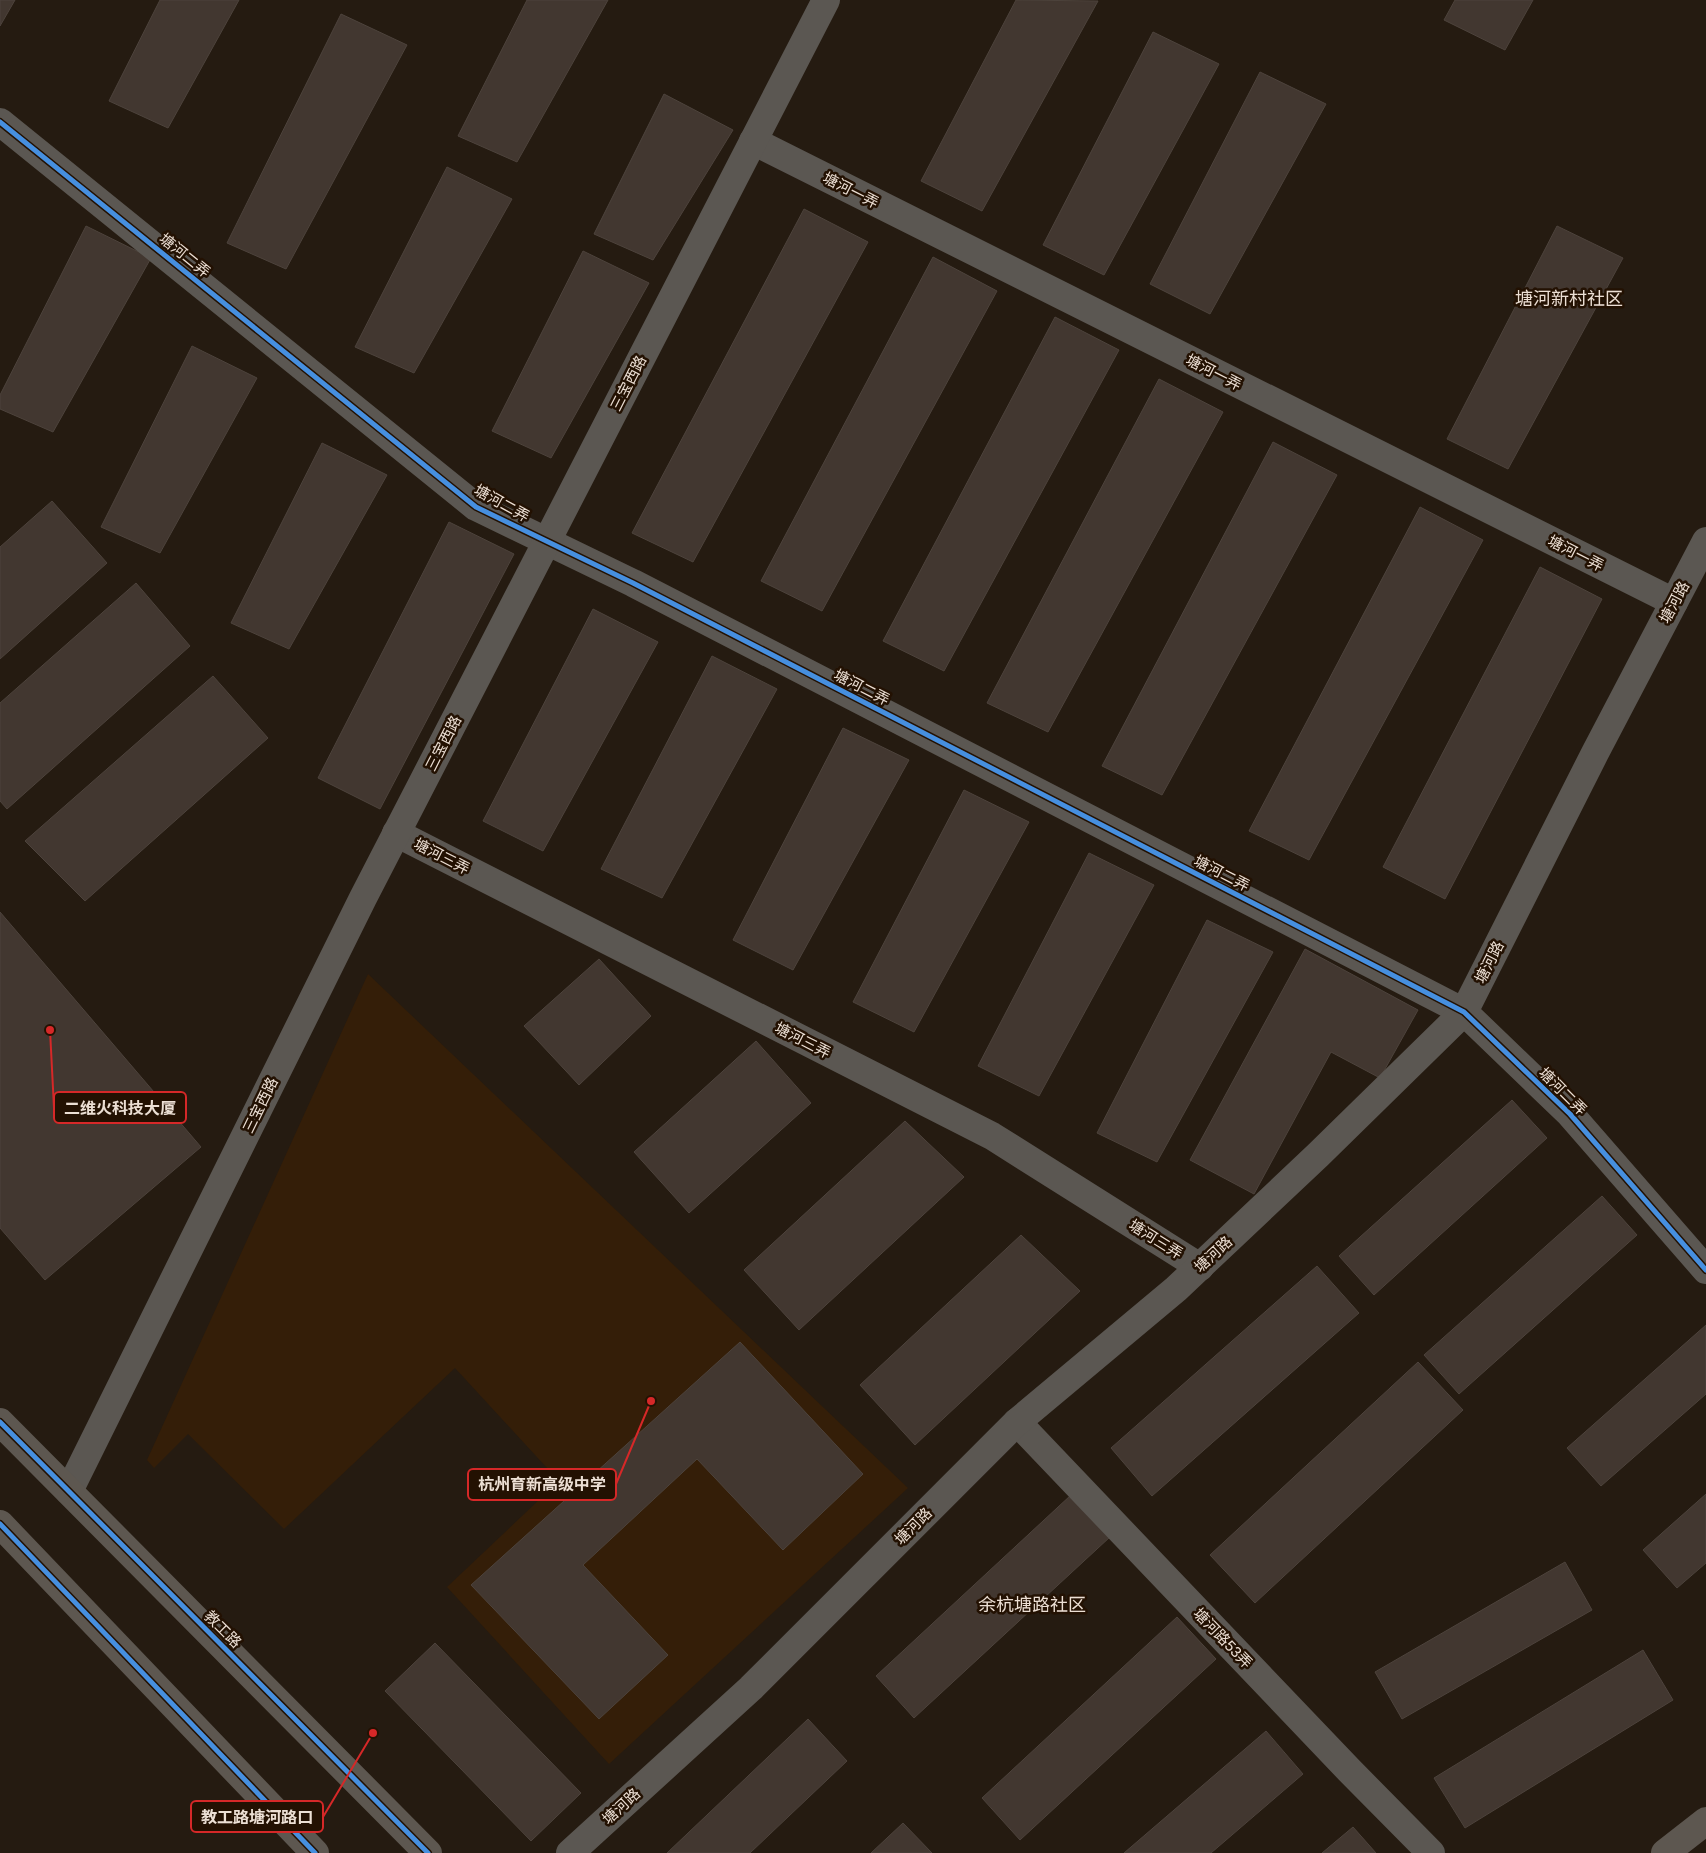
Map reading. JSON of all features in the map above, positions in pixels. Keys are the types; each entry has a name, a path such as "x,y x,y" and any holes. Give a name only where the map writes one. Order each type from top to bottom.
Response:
{"main road":[{"name":"教工路","path":"0,1422 428,1853"},
{"path":"0,1524 314,1853"},
{"path":"1665,1853 1706,1821"}],"street":[{"name":"三宝西路","path":"69,1491 396,833 826,0"},
{"name":"塘河二弄","path":"0,122 476,506 633,583 1464,1012 1570,1114 1706,1270"},
{"name":"塘河一弄","path":"753,141 1674,602"},
{"name":"塘河路","path":"570,1853 751,1688 1017,1422 1200,1267 1464,1012 1595,753 1706,541"},
{"name":"塘河三弄","path":"396,833 992,1136 1200,1267"},
{"name":"塘河路53弄","path":"1017,1422 1349,1770 1431,1853"}],"shaded area":[{"path":"368,974 908,1488 609,1764 447,1587 559,1481 455,1368 284,1529 188,1434 154,1468 147,1460"}],"building":[{"path":"0,0 15,0 0,26"},
{"path":"160,0 239,0 168,128 109,101"},
{"path":"527,0 608,0 517,162 458,136"},
{"path":"1016,0 1098,1 982,211 921,181"},
{"path":"1455,0 1533,0 1505,50 1444,20"},
{"path":"341,14 407,45 286,269 227,243"},
{"path":"1153,32 1219,64 1104,275 1043,245"},
{"path":"1260,72 1326,104 1210,314 1150,284"},
{"path":"664,94 733,130 653,260 594,234"},
{"path":"447,167 512,199 414,373 355,347"},
{"path":"804,209 868,242 693,562 632,533"},
{"path":"86,226 151,258 53,432 0,409 0,395"},
{"path":"1557,226 1623,258 1508,469 1447,439"},
{"path":"583,251 649,283 551,458 492,431"},
{"path":"933,257 997,291 822,611 761,581"},
{"path":"1055,317 1119,350 944,671 883,641"},
{"path":"192,346 257,378 160,553 101,527"},
{"path":"1159,379 1223,412 1048,732 987,703"},
{"path":"1273,442 1337,475 1162,795 1102,766"},
{"path":"322,443 387,475 289,649 231,623"},
{"path":"52,501 107,563 0,659 0,547"},
{"path":"1420,507 1483,540 1309,860 1249,831"},
{"path":"449,522 514,554 380,809 318,778"},
{"path":"1540,567 1602,599 1445,899 1383,867"},
{"path":"136,583 190,646 7,809 0,801 0,703"},
{"path":"593,609 658,642 543,851 483,821"},
{"path":"712,656 777,689 662,898 601,869"},
{"path":"213,676 268,738 85,901 25,841"},
{"path":"843,728 909,760 793,970 733,940"},
{"path":"964,790 1029,822 914,1032 853,1002"},
{"path":"1089,853 1154,885 1039,1096 978,1066"},
{"path":"0,912 201,1147 45,1280 0,1228"},
{"path":"1207,920 1273,952 1157,1162 1097,1133"},
{"path":"1305,949 1418,1010 1380,1078 1331,1052 1254,1194 1190,1160"},
{"path":"599,959 651,1016 579,1085 524,1026"},
{"path":"756,1041 811,1103 689,1213 634,1152"},
{"path":"1512,1100 1547,1138 1374,1295 1339,1256"},
{"path":"905,1121 964,1177 799,1330 744,1270"},
{"path":"1602,1196 1637,1235 1459,1394 1424,1355"},
{"path":"1021,1235 1080,1291 915,1445 860,1385"},
{"path":"1317,1266 1359,1313 1152,1496 1111,1448"},
{"path":"1706,1325 1706,1394 1601,1486 1567,1448"},
{"path":"740,1342 863,1474 783,1550 697,1459 583,1565 668,1655 599,1719 471,1585"},
{"path":"1418,1362 1463,1410 1255,1603 1210,1555"},
{"path":"1706,1494 1706,1563 1677,1588 1643,1550"},
{"path":"1071,1495 1110,1537 914,1718 876,1676"},
{"path":"1565,1562 1592,1610 1402,1719 1375,1672"},
{"path":"1177,1617 1216,1659 1020,1840 982,1798"},
{"path":"435,1643 581,1793 531,1841 385,1691"},
{"path":"1643,1650 1673,1700 1465,1828 1434,1778"},
{"path":"808,1719 847,1761 750,1853 667,1853"},
{"path":"1266,1731 1303,1774 1211,1853 1124,1853"},
{"path":"903,1823 932,1853 871,1853"},
{"path":"1353,1827 1376,1853 1322,1853"}],"cycle path":[{"path":"0,122 476,507 633,583 1464,1012 1570,1114 1706,1270"},
{"path":"0,1422 428,1853"},
{"path":"0,1524 315,1853"}],"place":[{"name":"二维火科技大厦","path":"50,1030"},
{"name":"杭州育新高级中学","path":"651,1401"},
{"name":"教工路塘河路口","path":"373,1733"}],"district":[{"name":"塘河新村社区","path":"1569,299"},
{"name":"余杭塘路社区","path":"1032,1605"}]}
